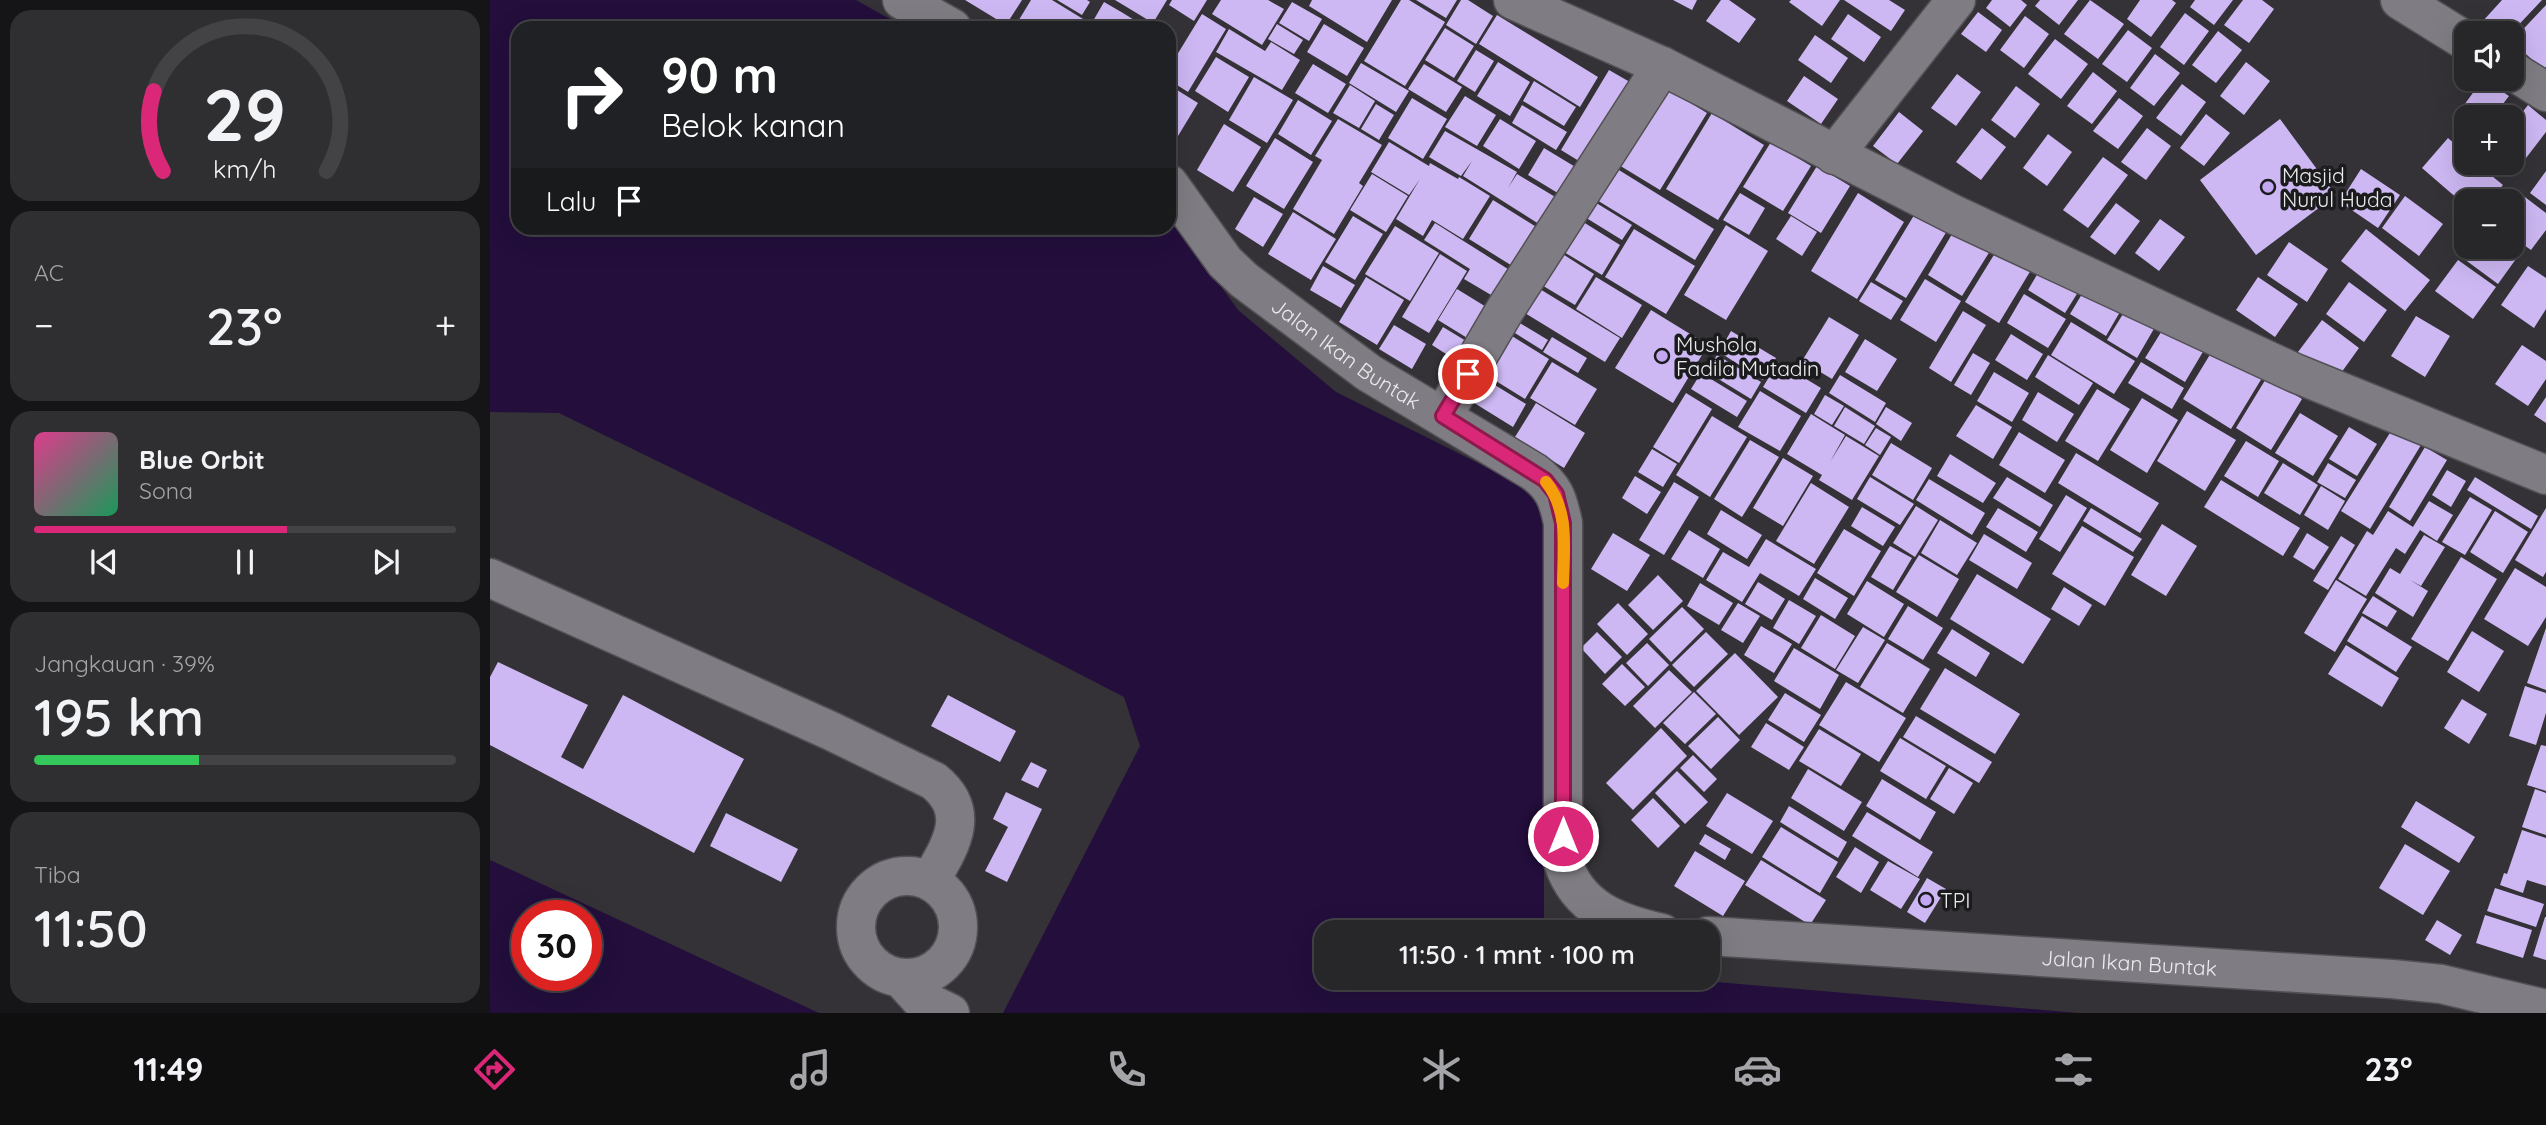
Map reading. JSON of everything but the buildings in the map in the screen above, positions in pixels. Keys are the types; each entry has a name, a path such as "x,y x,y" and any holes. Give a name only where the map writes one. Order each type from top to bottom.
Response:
{"street":[{"path":"902,0 940,21"},
{"path":"1513,0 1662,66 1953,214 2295,373 2546,475"},
{"path":"1834,155 1956,0"},
{"path":"2400,0 2454,34"},
{"path":"1443,416 1505,310 1662,66"},
{"path":"2524,78 2546,92"},
{"name":"Jalan Ikan Buntak","path":"1176,194 1225,262 1244,280 1369,373 1534,472 1545,480 1556,494 1563,523 1563,862 1569,880 1579,895 1593,906 1621,920"},
{"path":"490,578 831,731 933,781 945,791 956,822 954,836 930,881"},
{"path":"912,876 930,881 945,892 954,907 958,925 956,942 948,958 935,970 918,977 901,978 882,972 867,959 858,942 856,922 862,903 875,888 892,878 912,876"},
{"name":"Jalan Ikan Buntak","path":"1720,937 2392,979 2441,984 2546,1009"},
{"path":"901,978 919,998 952,1013 948,958"}],"shaded area":[{"path":"490,0 856,0 894,21 511,21 511,235 1176,235 1176,224 1238,310 1336,392 1522,485 1554,526 1544,804 1544,920 1314,920 1314,990 1720,990 1720,982 2078,1013 1003,1013 1140,746 1124,697 825,543 559,413 490,412"},
{"path":"490,860 576,900 511,900 511,991 602,991 602,912 819,1013 490,1013"}],"slow traffic":[{"path":"1546,482 1556,494 1563,523 1563,583"}],"place":[{"name":"Masjid Nurul Huda","path":"2268,187"},
{"name":"Mushola Fadila Mutadin","path":"1662,356"},
{"name":"TPI","path":"1926,900"}],"route":[{"path":"1468,374 1443,416 1545,480 1556,494 1560,508 1563,523 1563,836"}]}
